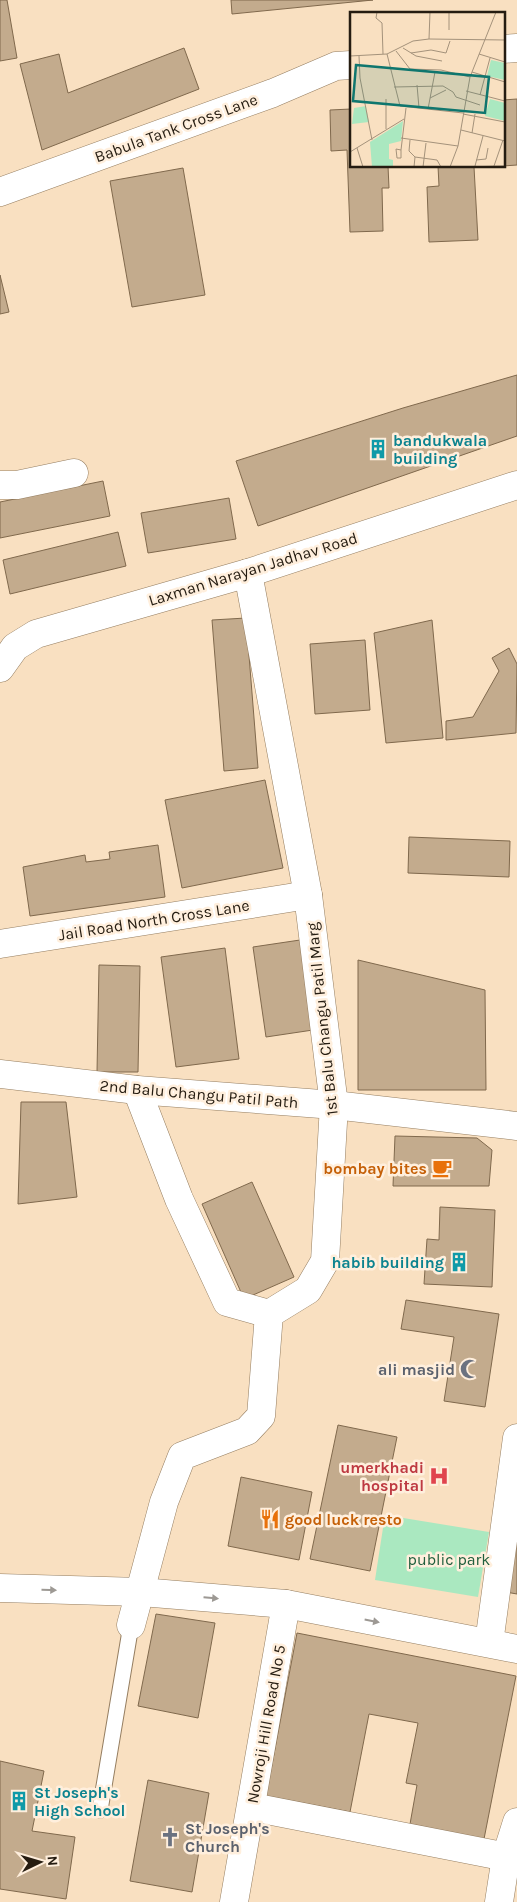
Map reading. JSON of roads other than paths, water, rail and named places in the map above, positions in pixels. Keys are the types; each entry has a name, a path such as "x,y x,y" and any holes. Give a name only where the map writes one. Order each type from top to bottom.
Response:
{"street":[{"path":"504,50 517,48"},
{"name":"Babula Tank Cross Lane","path":"0,192 273,93 336,66 350,65"},
{"path":"0,485 17,485 74,474"},
{"name":"Laxman Narayan Jadhav Road","path":"0,668 15,647 36,634 248,573 517,484"},
{"name":"1st Balu Changu Patil Marg","path":"248,573 308,895 334,1105 325,1261 308,1290 269,1314"},
{"name":"Jail Road North Cross Lane","path":"0,944 308,895"},
{"name":"2nd Balu Changu Patil Path","path":"0,1074 137,1090 334,1105 517,1126"},
{"path":"131,1625 164,1502 182,1456 248,1431 261,1416 269,1314 227,1302 179,1198 137,1090"},
{"path":"489,1643 517,1438"},
{"path":"0,1588 141,1592 286,1604 517,1649"},
{"name":"Nowroji Hill Road No 5","path":"234,1902 286,1604"},
{"path":"252,1807 512,1858"},
{"path":"499,1902 512,1858 517,1822"}],"lane":[{"path":"100,1810 131,1625"}],"place":[{"name":"bandukwala building","path":"378,449"},
{"name":"bombay bites","path":"442,1168"},
{"name":"habib building","path":"459,1262"},
{"name":"ali masjid","path":"470,1369"},
{"name":"umerkhadi hospital","path":"439,1476"},
{"name":"good luck resto","path":"270,1519"},
{"name":"St Joseph's High School","path":"19,1801"},
{"name":"St Joseph's Church","path":"170,1837"}],"park label":[{"name":"public park","path":"449,1559"}]}
